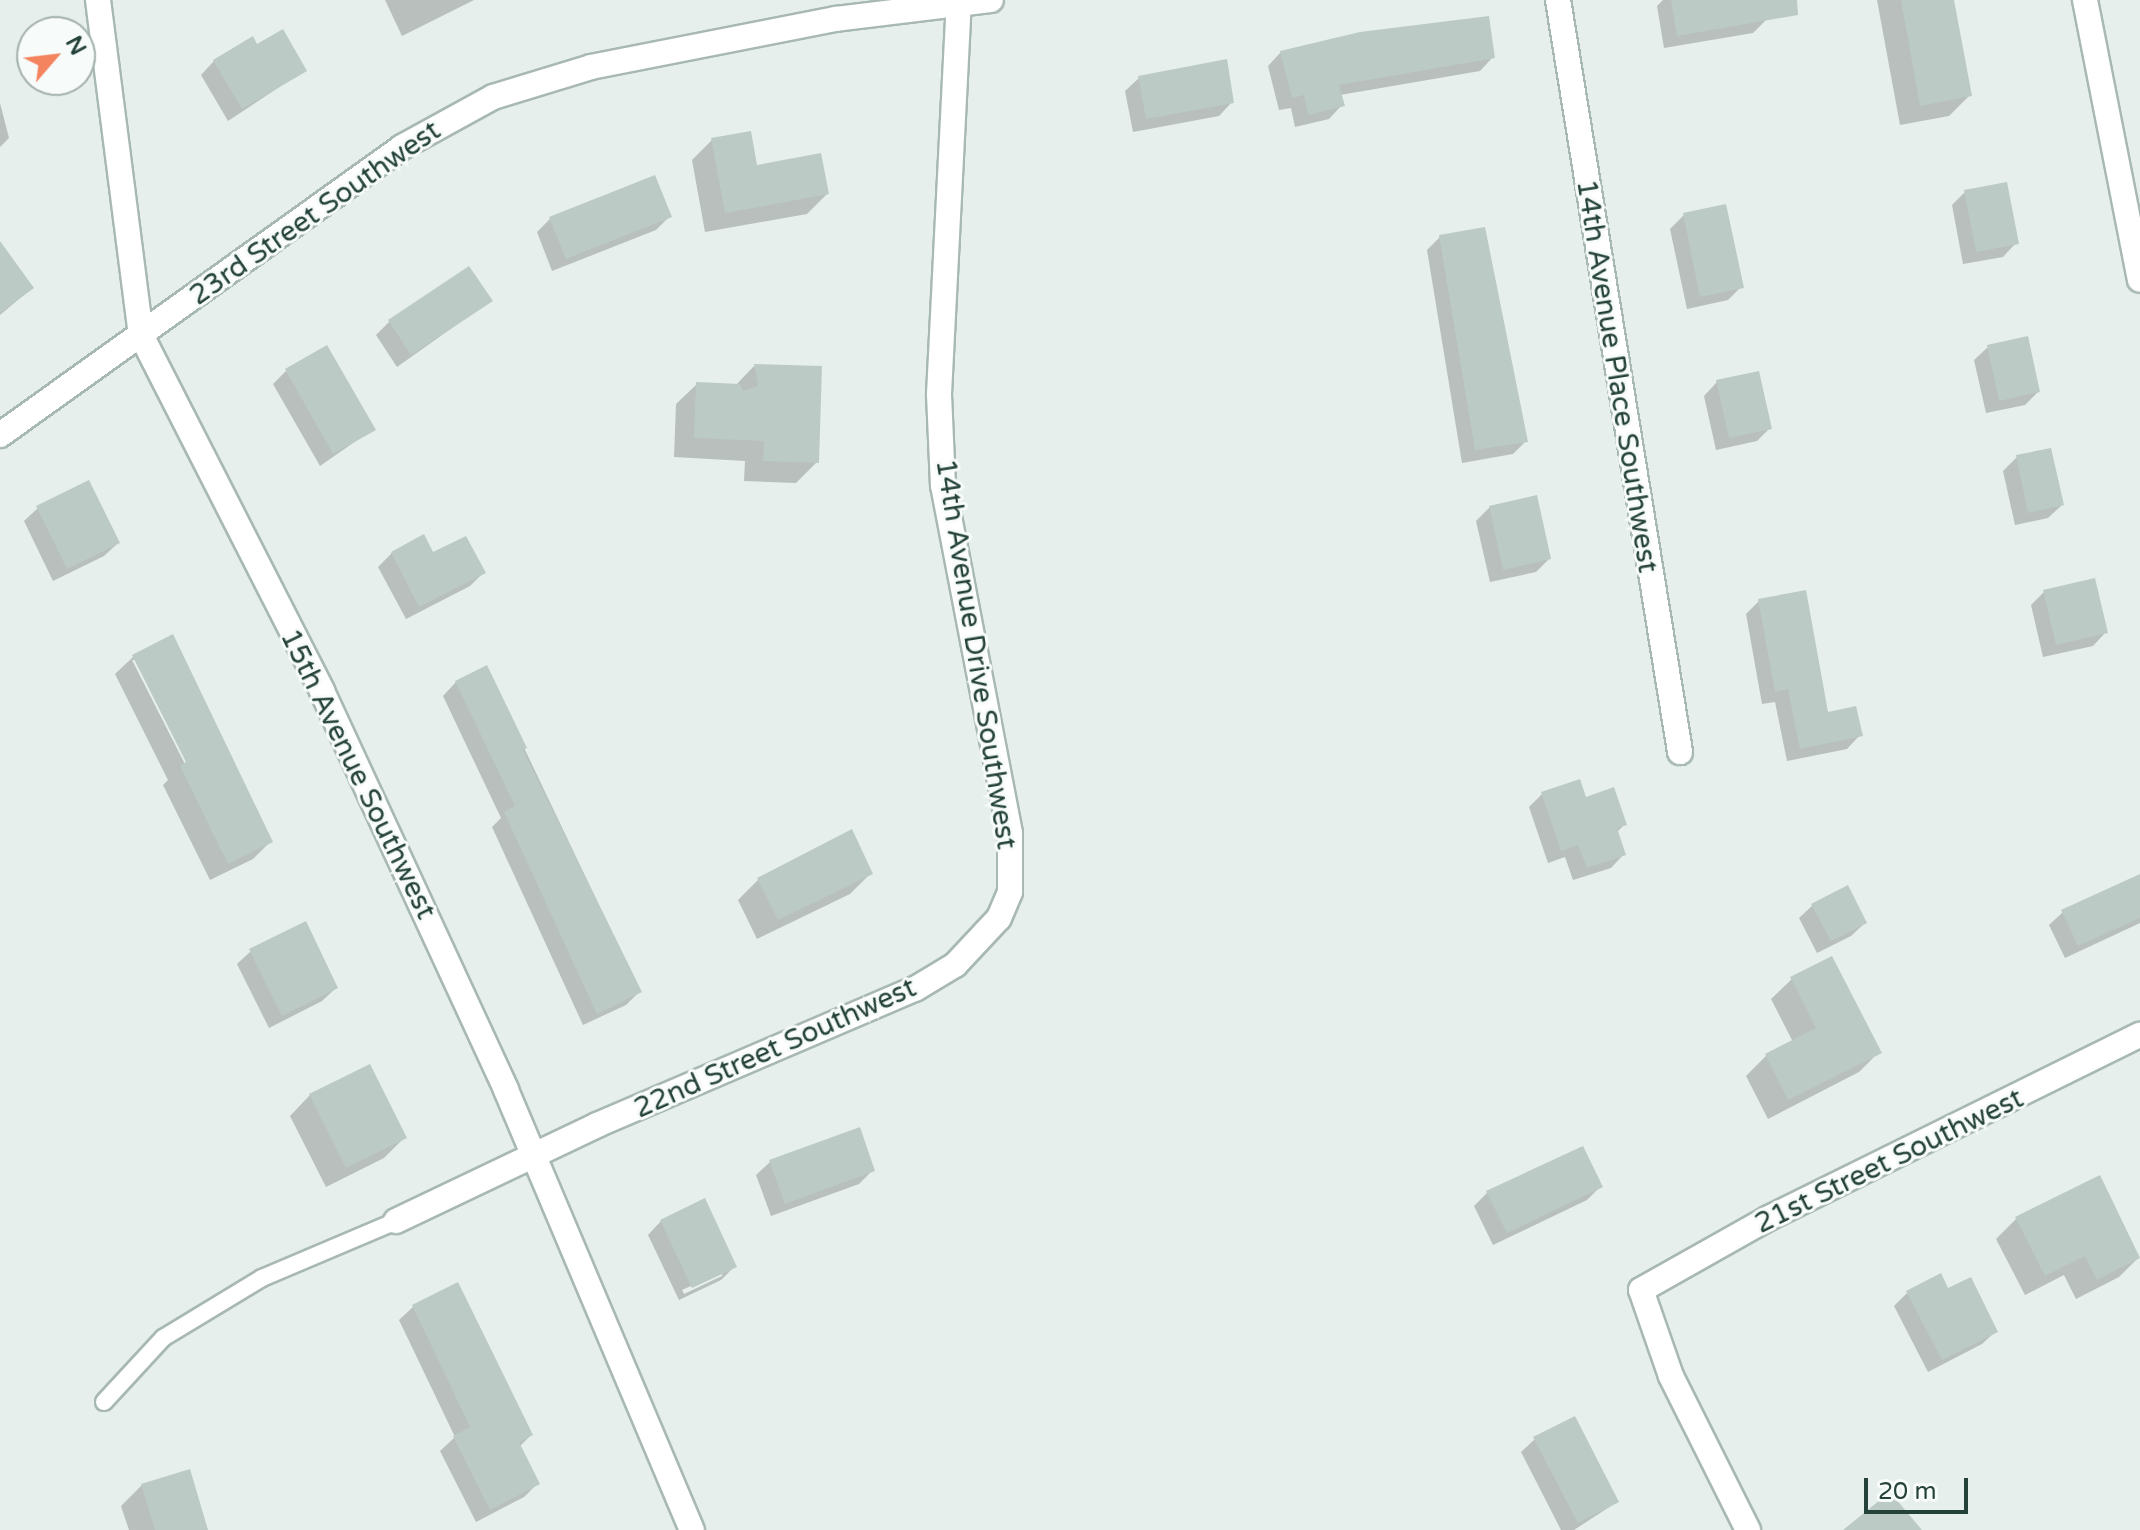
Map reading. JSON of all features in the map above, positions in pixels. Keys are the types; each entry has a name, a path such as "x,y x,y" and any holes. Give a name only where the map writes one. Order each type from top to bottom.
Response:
{"street":[{"name":"15th Avenue Southwest","path":"98,0 141,335 322,691 533,1154 692,1530"},
{"name":"23rd Street Southwest","path":"0,435 402,147 493,97 591,67 836,19 991,0"},
{"name":"14th Avenue Place Southwest","path":"1558,0 1680,752"},
{"path":"2085,0 2140,280"},
{"name":"14th Avenue Drive Southwest","path":"959,5 939,394 943,486 1010,833 1010,892 999,918"},
{"name":"22nd Street Southwest","path":"396,1221 533,1154 915,989 955,965 999,918"},
{"name":"21st Street Southwest","path":"1748,1530 1677,1389 1641,1290 1769,1218 2140,1035"}],"lane":[{"path":"104,1402 163,1338 262,1278 396,1221"}],"building":[{"path":"1671,0 1797,0 1798,15 1677,36"},
{"path":"1901,0 1954,0 1972,96 1920,106"},
{"path":"1489,16 1495,58 1339,85 1345,106 1308,115 1304,95 1292,98 1280,51 1360,32"},
{"path":"283,29 307,71 242,109 213,60 253,36 257,44"},
{"path":"1227,59 1234,103 1146,119 1138,76"},
{"path":"751,131 757,165 821,153 829,194 725,213 711,138"},
{"path":"655,175 672,217 566,259 549,217"},
{"path":"2007,182 2019,244 1976,252 1964,190"},
{"path":"1726,204 1744,288 1700,297 1683,213"},
{"path":"1485,227 1528,442 1475,450 1439,235"},
{"path":"0,241 34,288 0,313"},
{"path":"469,266 493,301 411,355 388,320"},
{"path":"2028,336 2040,392 1999,401 1987,345"},
{"path":"327,345 376,430 333,454 285,369"},
{"path":"754,364 822,366 819,463 763,461 764,441 694,438 696,382 740,384 743,391 758,386"},
{"path":"1759,371 1772,429 1729,438 1716,380"},
{"path":"2051,448 2064,505 2028,513 2016,455"},
{"path":"89,480 120,543 67,569 36,506"},
{"path":"1537,495 1551,559 1503,570 1489,506"},
{"path":"424,534 433,552 466,536 486,573 419,607 391,552"},
{"path":"2095,578 2108,633 2056,645 2043,590"},
{"path":"1806,590 1828,712 1856,706 1863,736 1800,749 1788,689 1775,692 1758,599"},
{"path":"173,634 273,842 228,864 180,766 186,762 132,655"},
{"path":"487,665 527,748 523,750 642,992 597,1014 504,812 515,806 455,681"},
{"path":"1580,779 1586,797 1614,787 1627,825 1617,828 1626,855 1587,868 1578,845 1561,851 1541,792"},
{"path":"852,829 873,874 778,920 757,878"},
{"path":"2140,874 2140,918 2078,946 2061,910"},
{"path":"1848,885 1867,923 1831,941 1811,904"},
{"path":"306,921 338,988 282,1016 249,949"},
{"path":"1832,956 1882,1053 1788,1100 1765,1054 1816,1028 1790,977"},
{"path":"370,1064 407,1138 346,1168 309,1094"},
{"path":"860,1127 875,1171 785,1204 769,1160"},
{"path":"1583,1146 1603,1187 1507,1233 1486,1191"},
{"path":"2100,1175 2140,1258 2097,1280 2085,1256 2045,1276 2015,1217"},
{"path":"705,1198 737,1267 692,1288 660,1220"},
{"path":"1941,1273 1948,1288 1971,1277 1998,1332 1942,1360 1906,1291"},
{"path":"458,1282 533,1435 519,1442 540,1484 490,1510 453,1436 470,1427 412,1305"},
{"path":"1575,1416 1619,1502 1578,1523 1533,1437"},
{"path":"190,1469 208,1530 155,1530 141,1484"},
{"path":"1890,1492 1922,1530 1843,1530"}]}
